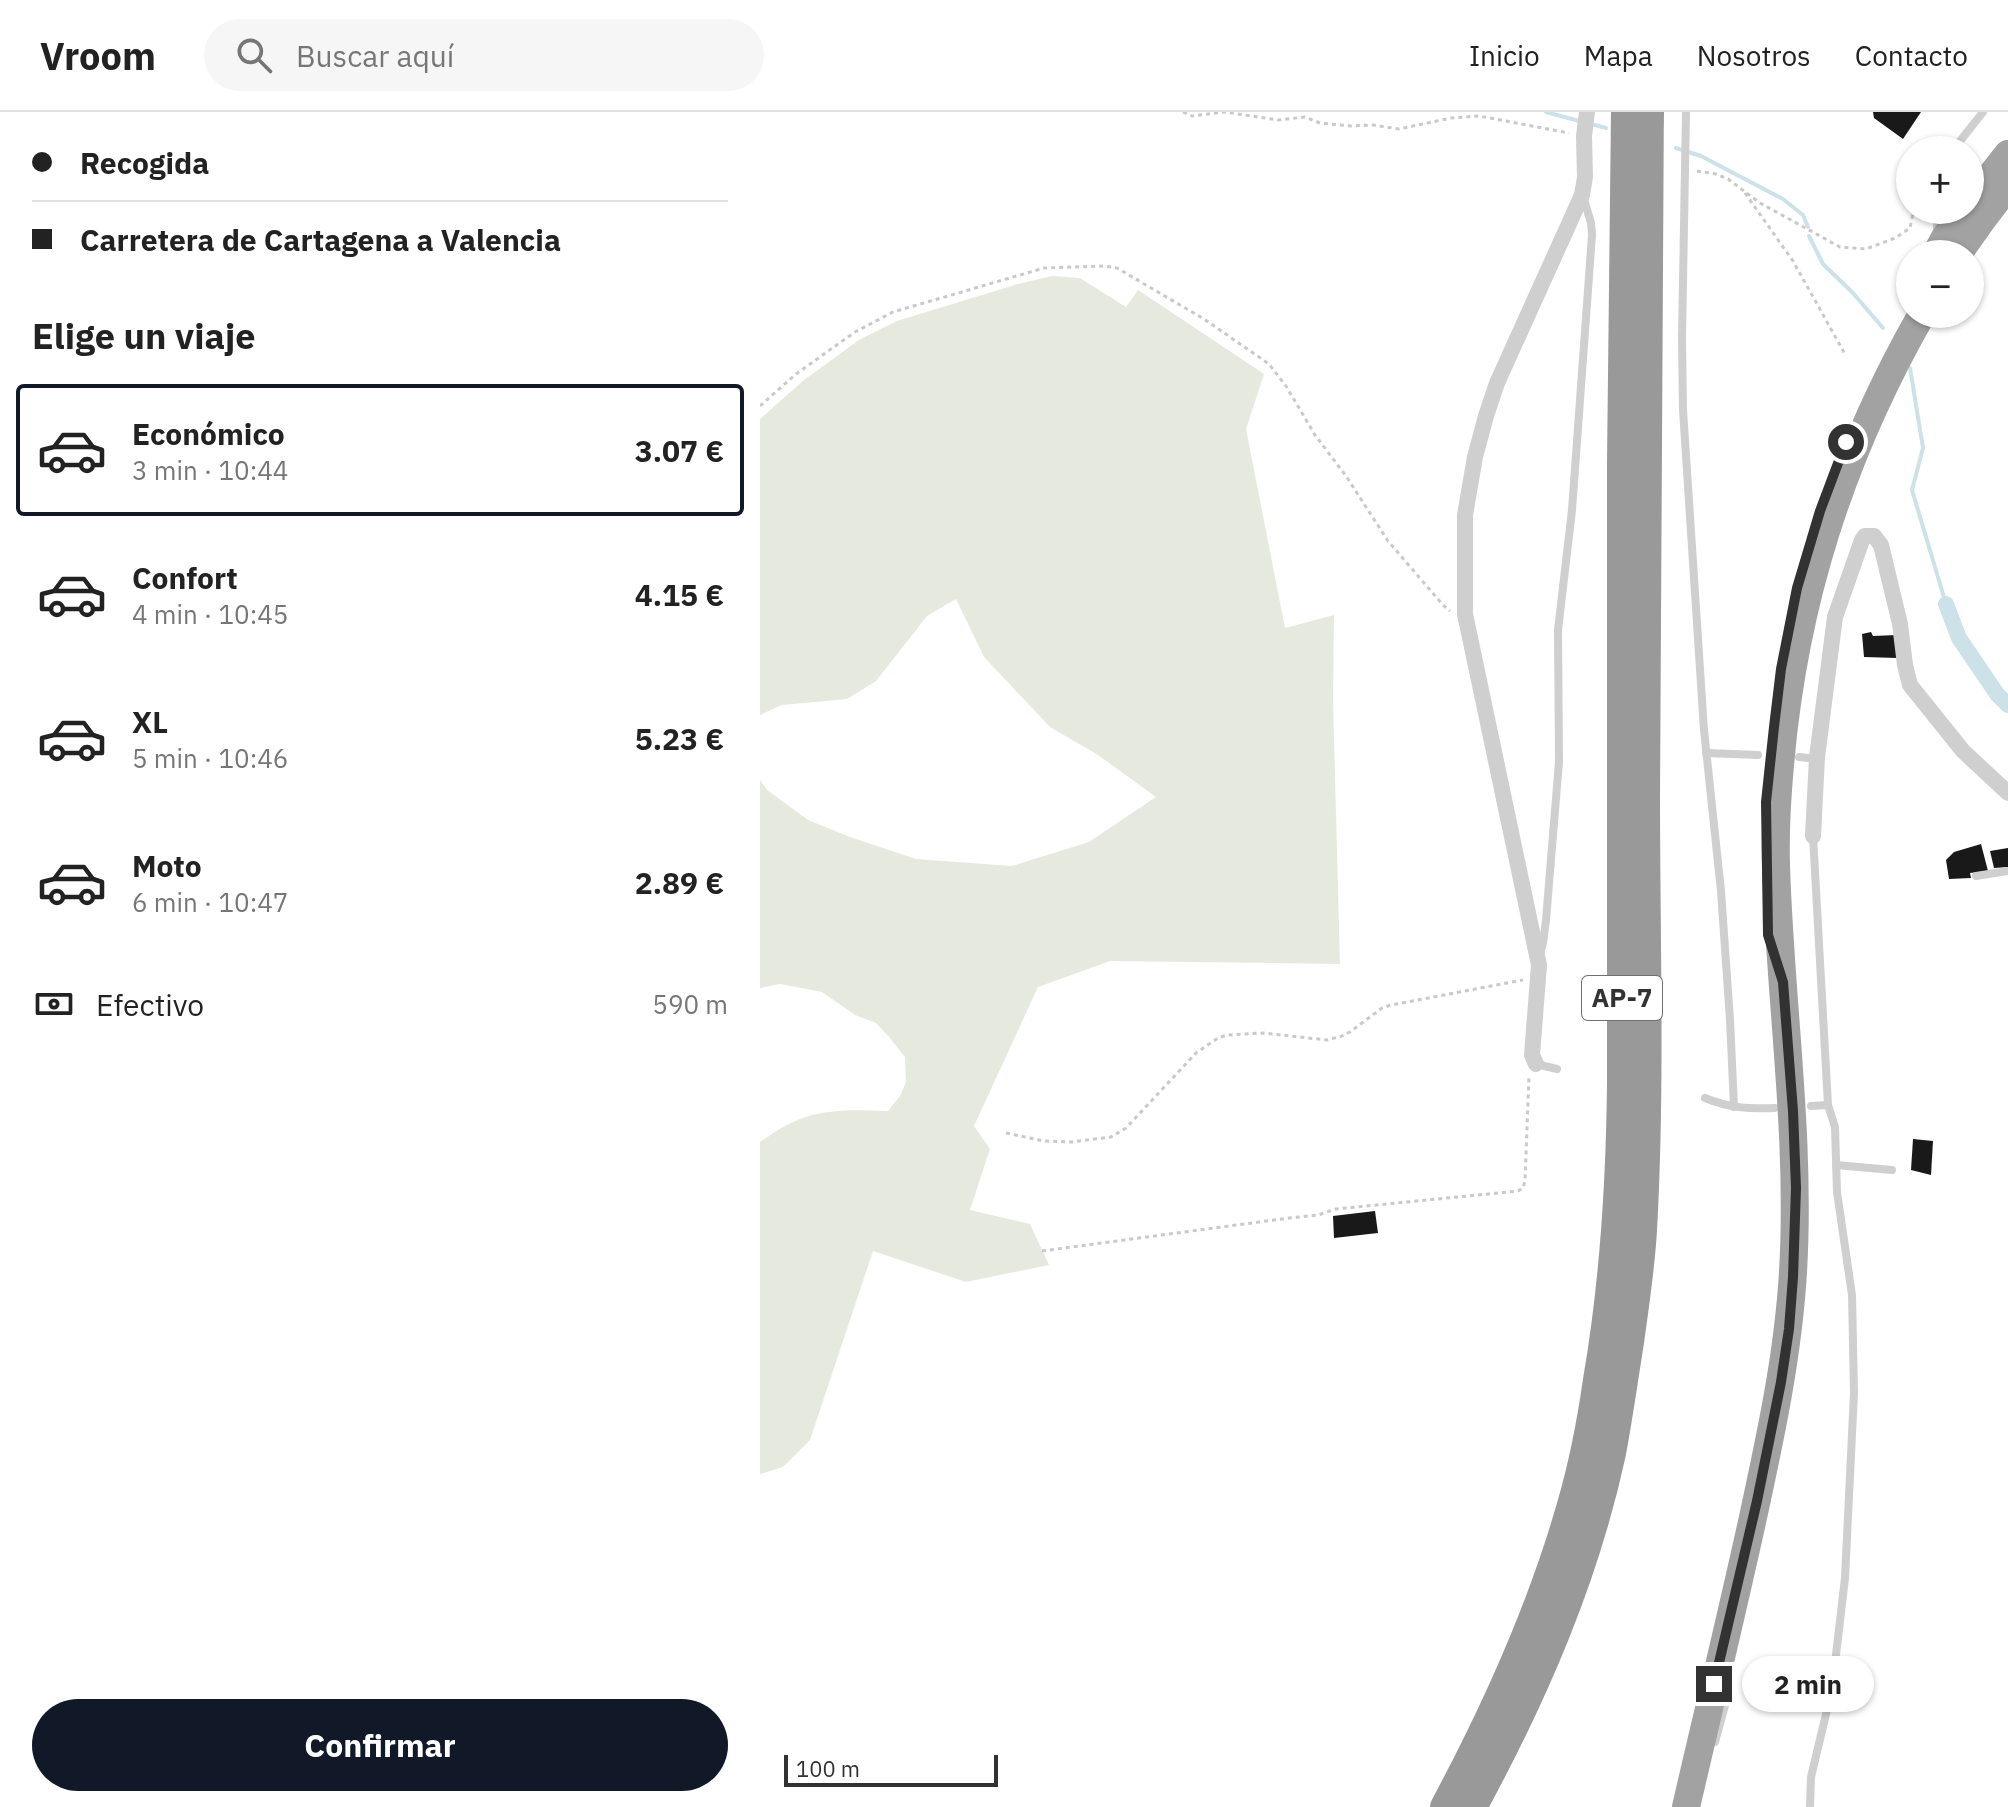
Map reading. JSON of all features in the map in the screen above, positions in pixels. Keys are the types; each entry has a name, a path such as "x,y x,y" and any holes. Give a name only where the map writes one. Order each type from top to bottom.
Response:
{"highway":[{"name":"AP-7","path":"1472,1807 1508,1741 1545,1661 1593,1522 1622,1386 1642,1234 1646,1052 1645,465 1637,160 1626,112"},
{"name":"AP-7","path":"1445,1807 1522,1650 1553,1568 1589,1438 1609,1313 1622,1114 1622,448 1637,160 1649,112"},
{"path":"1984,192 2008,154"},
{"path":"1984,203 2008,186"},
{"path":"1984,205 2008,193"},
{"path":"1783,982 1768,935 1766,802 1781,669 1804,564 1834,470 1899,328"},
{"path":"1686,1807 1705,1756 1723,1649 1767,1454 1789,1329 1796,1175 1776,862 1778,788 1788,693 1799,629 1829,518 1869,415 1915,328"}],"street":[{"path":"1536,1064 1532,1055 1538,959 1465,614 1465,515 1475,457 1497,383 1582,195 1586,170 1584,136 1587,112"},
{"path":"1813,836 1817,759 1835,617 1862,540 1869,535 1878,539 1881,545 1899,615 1910,685 1963,751 2008,793"}],"lane":[{"path":"1686,112 1683,410 1706,753 1722,905 1734,1107"},
{"path":"1964,136 1983,112"},
{"path":"1538,959 1546,920 1557,801 1558,630 1572,510 1592,235 1582,195"},
{"path":"1706,753 1758,755"},
{"path":"1799,757 1817,759"},
{"path":"1810,1807 1811,1777 1832,1689 1845,1578 1854,1393 1852,1295 1837,1192 1835,1127 1828,1105 1813,836"},
{"path":"1976,876 2008,871"},
{"path":"1536,1064 1557,1069"},
{"path":"1705,1098 1734,1107 1775,1108"},
{"path":"1811,1106 1828,1105"},
{"path":"1836,1165 1892,1170"}],"path":[{"path":"1183,112 1192,116 1225,112 1278,120 1305,117 1320,123 1399,129 1451,118 1479,116 1584,136"},
{"path":"1685,169 1728,179 1760,203 1840,247 1866,249 1895,238 1910,228 1911,224"},
{"path":"1742,190 1793,261 1846,356"},
{"path":"760,406 796,374 855,332 893,312 1044,268 1117,268 1204,319 1269,364 1388,541 1443,605 1453,613 1465,614"},
{"path":"1006,1133 1044,1141 1072,1142 1111,1137 1126,1128 1196,1053 1218,1038 1263,1033 1327,1040 1350,1032 1382,1008 1391,1005 1538,977"},
{"path":"1042,1251 1309,1217 1336,1209 1518,1191 1525,1181 1529,1071 1536,1064"}],"shaded area":[{"path":"1052,276 1080,278 1126,307 1138,290 1264,374 1246,429 1285,628 1334,615 1333,700 1340,964 1110,961 1038,987 974,1126 990,1149 970,1210 1030,1224 1049,1265 966,1282 873,1251 810,1440 783,1467 760,1474 760,1142 789,1124 816,1114 888,1111 906,1082 905,1057 876,1023 855,1015 822,992 780,984 760,988 760,780 767,790 808,820 850,837 916,859 1012,866 1089,842 1156,797 1098,755 1050,727 984,657 956,599 927,616 876,681 847,699 782,705 760,715 760,419 804,380 859,340 897,321"}],"building":[{"path":"1873,112 1921,112 1905,136 1899,136 1874,118"},
{"path":"1871,632 1873,636 1897,635 1898,658 1864,657 1862,634"},
{"path":"1981,844 1988,871 1970,873 1971,878 1949,879 1946,860 1954,852"},
{"path":"2008,848 2008,867 1994,868 1990,851"},
{"path":"1913,1139 1933,1141 1931,1175 1911,1170"},
{"path":"1375,1211 1378,1233 1334,1238 1333,1216"}],"waterway":[{"path":"1546,112 1583,122"},
{"path":"1591,124 1606,128"},
{"path":"1676,148 1701,156 1783,199 1803,215 1808,227"},
{"path":"1809,236 1823,264 1883,328"},
{"path":"1910,368 1923,448 1912,490 1946,604"},
{"path":"1946,604 1959,638 2008,705"}],"route":[{"path":"1714,1684 1781,1382 1793,1277 1796,1188 1793,1111 1783,982 1768,935 1766,802 1781,669 1791,613 1820,511 1846,442"}]}
